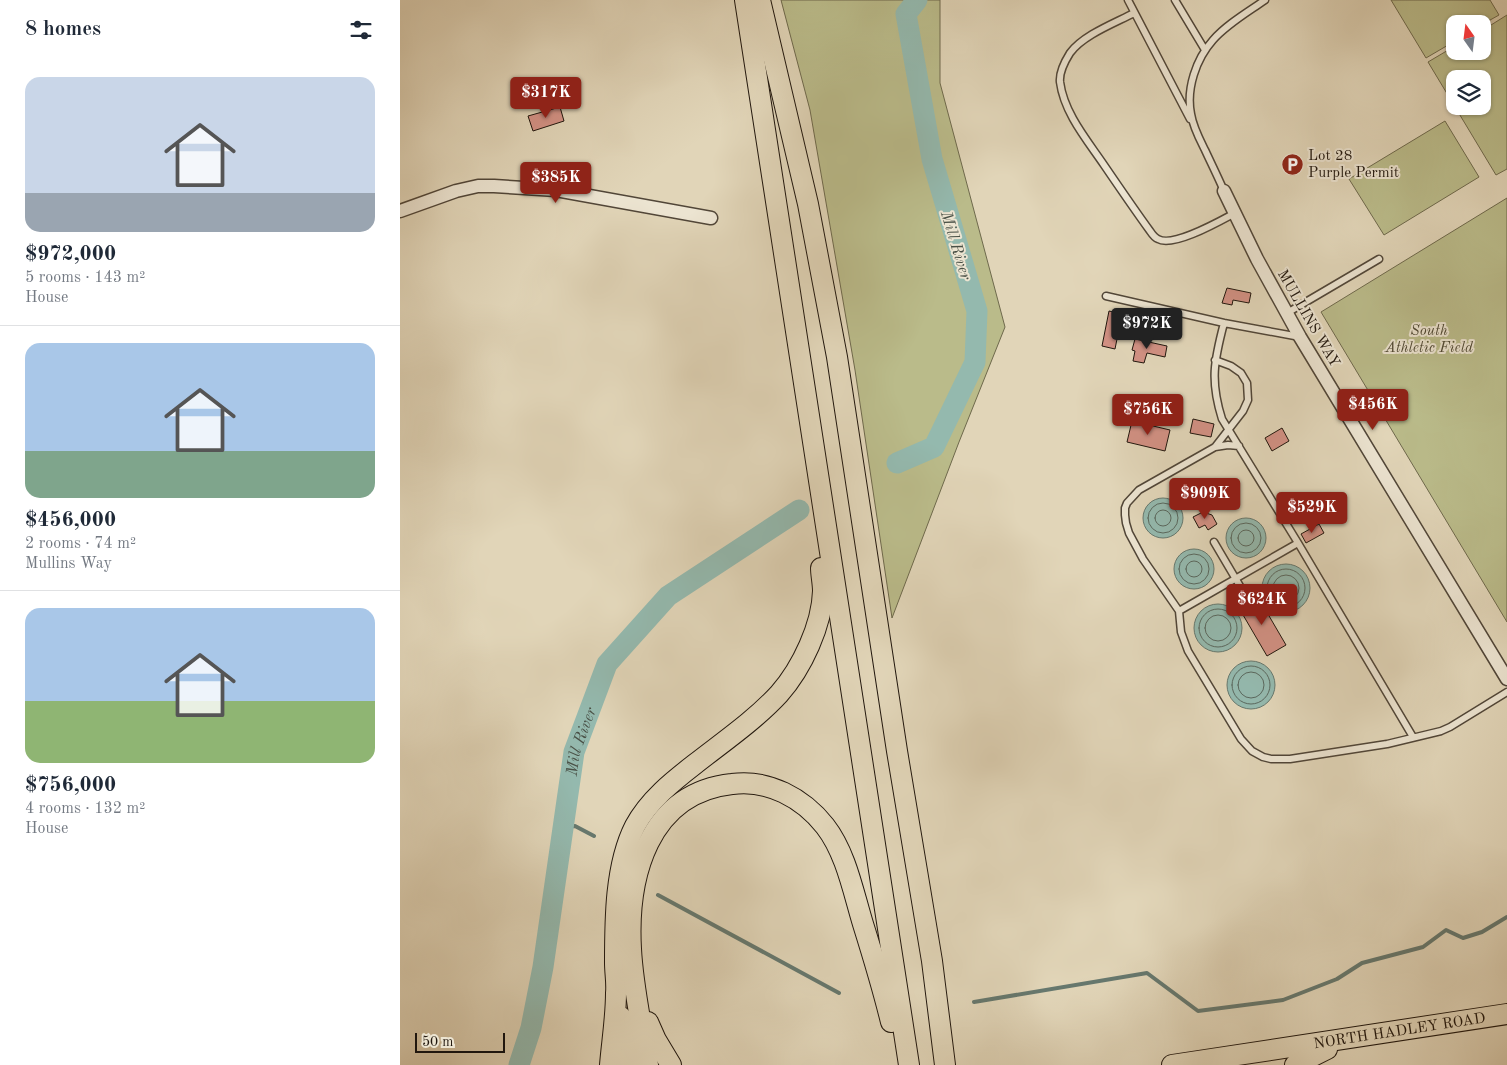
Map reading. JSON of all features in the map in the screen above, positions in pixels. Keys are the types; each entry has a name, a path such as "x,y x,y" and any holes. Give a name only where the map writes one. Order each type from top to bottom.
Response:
{"main road":[{"path":"745,0 909,1065"},
{"path":"760,0 808,204 836,357 932,961 946,1065"},
{"path":"629,1065 625,989 616,936 620,882 625,852 635,826 649,805 664,790 739,730 779,694 807,649 816,624 823,590 792,305"},
{"path":"610,1065 625,989 630,948 631,912 644,850 653,832 679,804 702,792 732,784 767,787 785,793 810,810 824,825 836,844 852,884 878,971 900,1065"},
{"path":"625,989 648,1065"},
{"path":"625,989 649,1024 671,1065"},
{"name":"NORTH HADLEY ROAD","path":"1172,1065 1211,1063 1346,1039 1507,1014"},
{"path":"1295,1065 1346,1039"}],"street":[{"path":"400,211 456,191 478,186 494,186 556,190 711,218"},
{"name":"MULLINS WAY","path":"1224,191 1300,337 1507,679"}],"lane":[{"path":"1128,0 1194,127"},
{"path":"1175,0 1205,50"},
{"name":"MULLINS WAY","path":"1224,191 1194,127 1190,114 1192,86 1197,66 1205,50 1221,32 1265,0"},
{"path":"1134,12 1086,39 1071,52 1063,65 1060,79 1070,114 1150,231 1159,240 1171,242 1211,226 1235,213"},
{"path":"1287,313 1379,259"},
{"path":"1106,296 1224,323 1300,337"},
{"path":"1224,323 1215,360 1214,383 1222,419 1413,737"},
{"path":"1215,360 1231,366 1241,373 1247,383 1248,400 1243,411 1216,447"},
{"path":"1239,446 1216,447 1139,490 1125,508 1129,533 1143,558 1179,611 1182,632 1188,651 1241,739 1249,748 1271,759 1290,759 1387,744 1441,731 1507,692"},
{"path":"1214,542 1247,598"},
{"path":"1179,611 1298,543"}],"green space":[{"path":"781,0 940,0 940,83 1005,327 892,618 855,370 810,110"},
{"path":"1391,0 1490,0 1499,15 1491,20 1491,15 1446,15 1446,46 1426,58"},
{"path":"1507,15 1507,169 1496,175 1460,115 1491,115 1491,70 1446,70 1446,92 1428,62 1446,51 1446,60 1491,60 1491,25"},
{"path":"1445,121 1479,177 1384,235 1349,179"},
{"name":"South Athletic Field","path":"1507,198 1507,622 1321,312"}],"water":[{"path":"1163,498 1177,504 1183,518 1177,532 1163,538 1149,532 1143,518 1149,504"},
{"path":"1246,518 1260,524 1266,538 1260,552 1246,558 1232,552 1226,538 1232,524"},
{"path":"1194,549 1208,555 1214,569 1208,583 1194,589 1180,583 1174,569 1180,555"},
{"path":"1281,564 1291,564 1303,571 1310,583 1310,593 1303,605 1291,612 1281,612 1273,608 1266,601 1262,593 1262,583 1266,575 1273,568"},
{"path":"1213,604 1223,604 1235,611 1242,623 1242,633 1235,645 1223,652 1213,652 1205,648 1198,641 1194,633 1194,623 1198,615 1205,608"},
{"path":"1246,661 1256,661 1268,668 1275,680 1275,690 1268,702 1256,709 1246,709 1238,705 1231,698 1227,690 1227,680 1231,672 1238,665"}],"building":[{"path":"560,107 564,121 533,131 528,116"},
{"path":"1227,288 1251,293 1249,303 1233,300 1232,305 1222,303"},
{"path":"1109,311 1122,314 1115,349 1102,346"},
{"path":"1135,339 1167,346 1165,357 1147,353 1144,363 1133,361 1135,351 1132,350"},
{"path":"1193,419 1214,424 1211,437 1190,433"},
{"path":"1132,421 1170,430 1165,451 1127,442"},
{"path":"1282,428 1289,441 1272,451 1265,438"},
{"path":"1203,512 1212,515 1217,524 1208,530 1205,525 1199,528 1193,517"},
{"path":"1319,524 1324,533 1306,543 1301,534"},
{"path":"1258,597 1286,645 1267,656 1239,608"}],"waterway":[{"name":"Mill River","path":"897,463 934,447 975,362 977,311 932,159 906,14 917,0"},
{"name":"Mill River","path":"519,1065 531,1028 543,967 574,752 607,664 668,596 799,510"},
{"path":"563,827 575,826 594,836"},
{"path":"658,895 839,993"},
{"path":"974,1002 1147,973 1198,1011 1283,1000 1337,979 1362,963 1423,947 1446,930 1463,938 1482,932 1507,917"}],"place":[{"name":"Lot 28 Purple Permit","path":"1292,164"}]}
